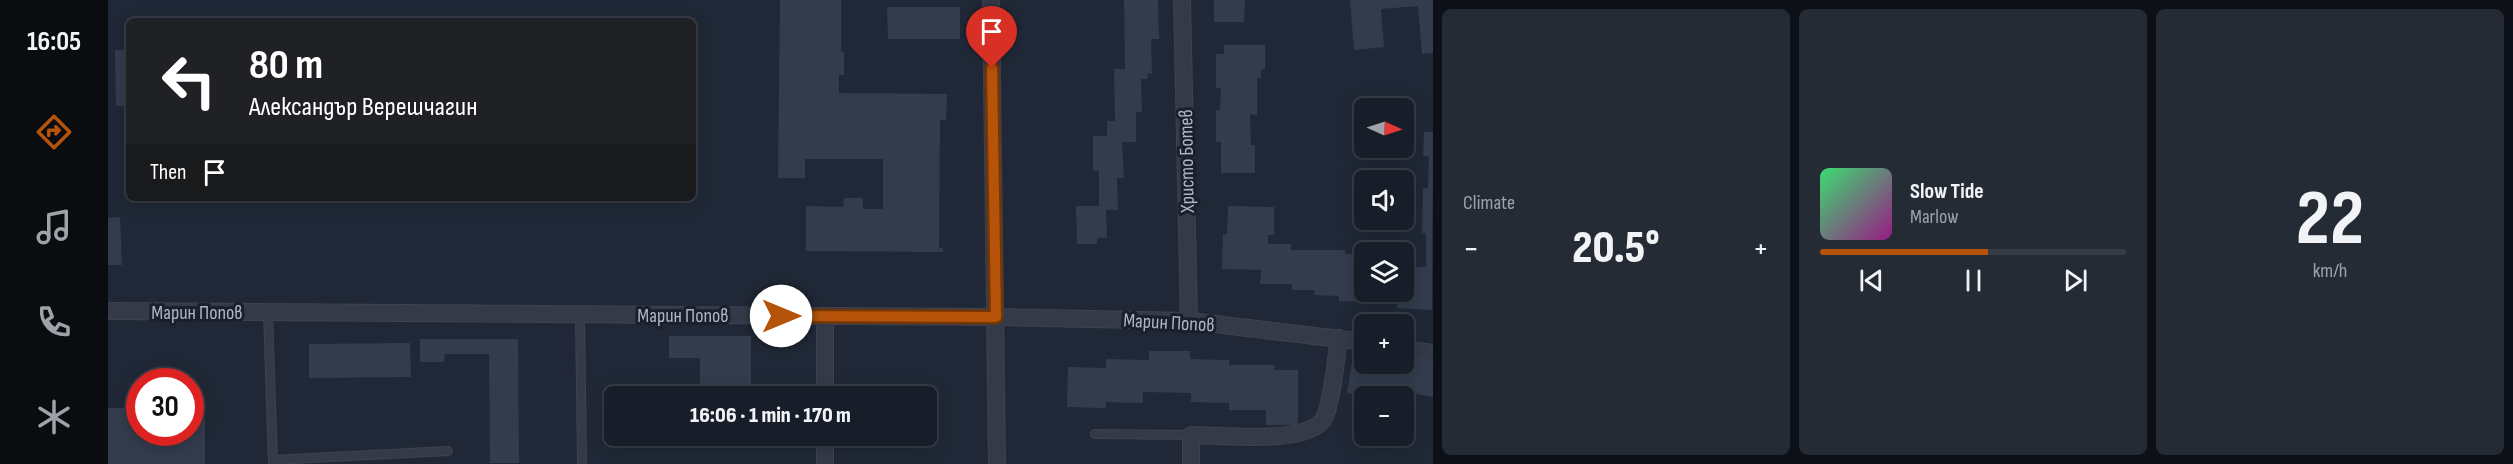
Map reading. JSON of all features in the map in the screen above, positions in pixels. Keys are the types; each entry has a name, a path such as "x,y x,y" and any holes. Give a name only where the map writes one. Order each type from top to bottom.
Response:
{"street":[{"path":"991,0 997,464"},
{"name":"Христо Ботев","path":"1182,0 1189,321"},
{"name":"Марин Попов","path":"108,311 996,317 1189,321 1354,340"},
{"path":"825,316 825,386"},
{"path":"1191,464 1191,435 1285,437 1309,429 1322,421 1328,406 1339,338"},
{"path":"1414,350 1433,353"},
{"path":"825,446 825,464"}],"lane":[{"path":"268,312 273,462 448,452"},
{"path":"580,314 582,464"},
{"path":"1095,434 1191,435"}],"building":[{"path":"780,0 841,0 841,52 844,52 844,75 839,75 839,93 947,94 946,120 940,120 939,248 943,248 943,252 806,251 806,206 843,207 844,198 863,198 863,209 883,209 883,159 805,159 805,178 778,178"},
{"path":"1124,0 1158,0 1159,39 1151,39 1152,74 1147,73 1148,79 1141,79 1142,112 1136,112 1136,142 1122,142 1124,178 1117,178 1118,210 1106,210 1107,238 1097,238 1097,244 1077,244 1076,206 1099,206 1099,171 1093,171 1093,136 1107,136 1107,121 1115,121 1114,69 1125,69"},
{"path":"1214,0 1245,0 1244,22 1214,22"},
{"path":"1350,0 1433,0 1433,53 1422,54 1418,6 1381,9 1384,47 1354,50"},
{"path":"887,7 960,7 960,39 888,39"},
{"path":"1224,45 1265,45 1265,69 1261,69 1261,78 1257,78 1257,115 1250,114 1251,145 1255,145 1255,173 1221,173 1221,142 1216,142 1216,110 1220,110 1221,88 1216,88 1216,54 1224,54"},
{"path":"115,50 126,50 126,106 116,106"},
{"path":"1424,132 1433,132 1432,310 1397,308 1398,303 1368,302 1414,302 1414,267 1426,267 1426,233 1422,233 1423,188 1428,188 1429,156 1423,156"},
{"path":"1228,206 1274,207 1274,235 1268,235 1268,244 1291,244 1291,250 1345,250 1346,254 1354,254 1354,302 1339,301 1339,296 1314,295 1315,290 1292,290 1292,284 1260,284 1261,270 1222,269 1223,234 1227,234"},
{"path":"120,217 122,265 108,265 108,218"},
{"path":"669,336 751,336 751,386 700,386 700,358 669,358"},
{"path":"420,339 518,339 519,463 490,463 489,354 445,354 444,362 420,362"},
{"path":"410,343 411,377 309,378 309,344"},
{"path":"1149,351 1190,351 1190,359 1229,360 1229,365 1275,365 1274,370 1298,370 1298,425 1266,425 1266,410 1229,410 1229,403 1191,402 1191,393 1143,392 1143,403 1106,402 1106,408 1067,407 1068,367 1106,368 1106,359 1149,360"},
{"path":"1414,360 1433,362 1433,397 1414,394 1414,386 1354,386 1354,394 1347,393 1352,362 1354,362 1354,374 1414,374"},
{"path":"108,408 126,408 126,446 204,446 205,408 205,464 108,464"}],"route":[{"path":"781,316 996,317 992,68"}]}
